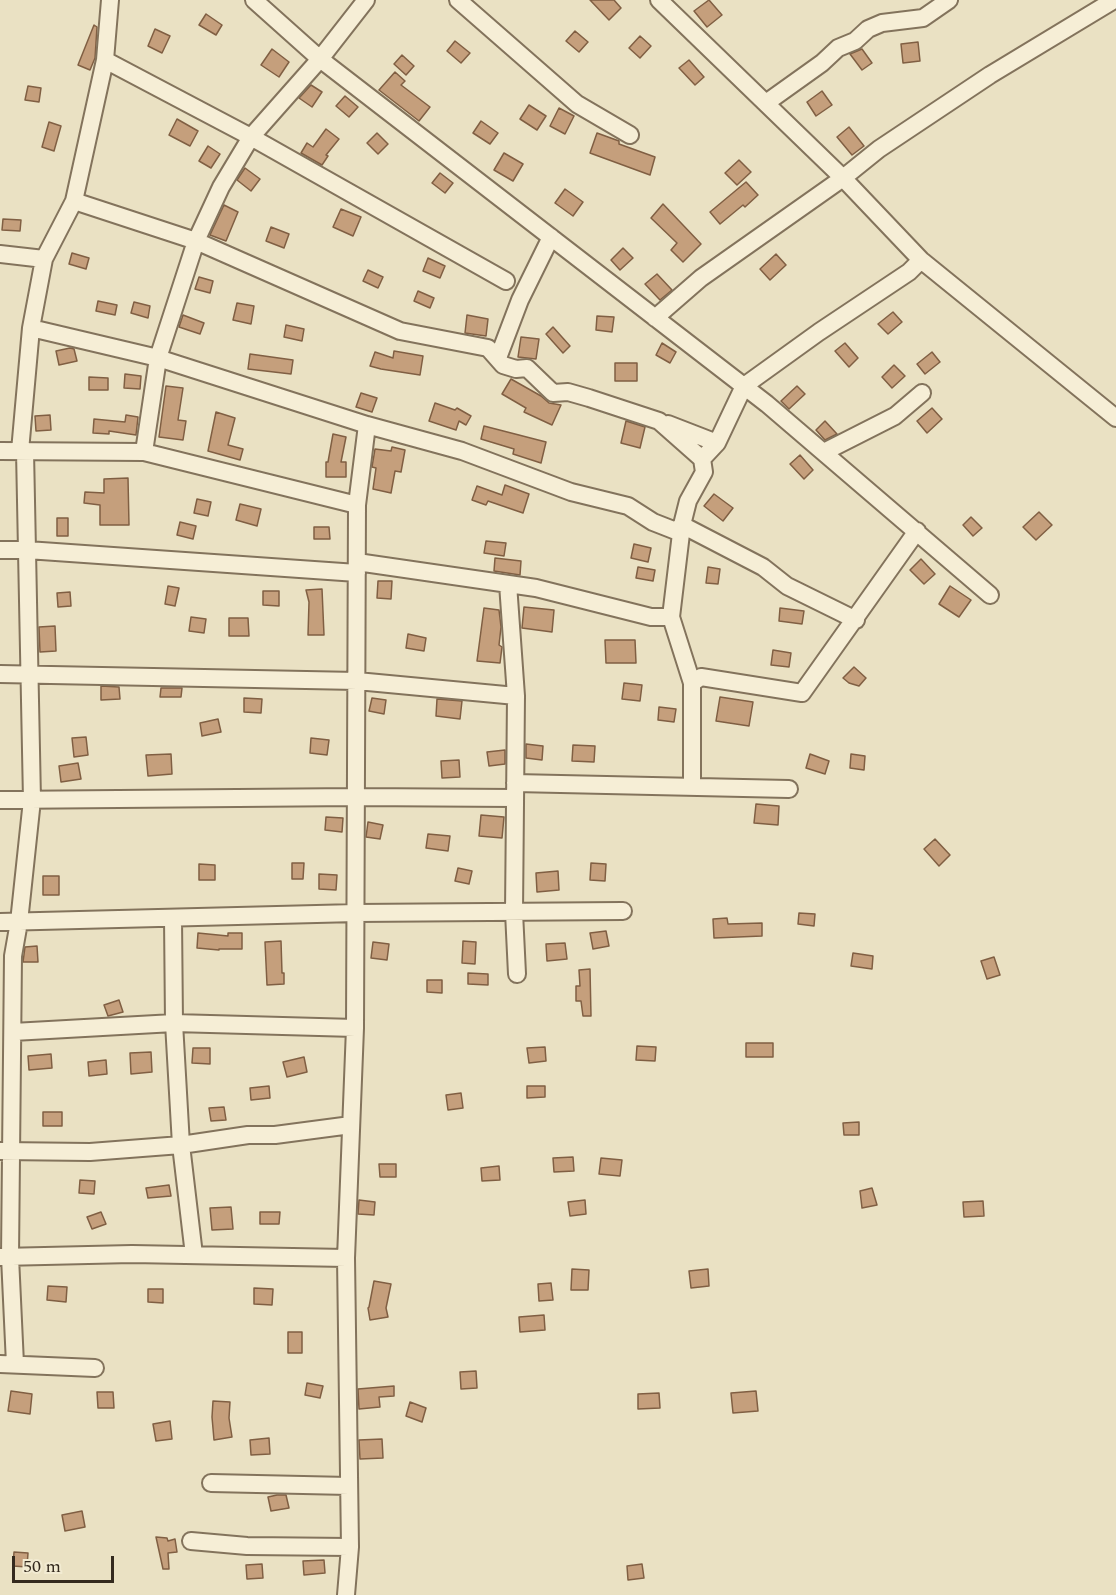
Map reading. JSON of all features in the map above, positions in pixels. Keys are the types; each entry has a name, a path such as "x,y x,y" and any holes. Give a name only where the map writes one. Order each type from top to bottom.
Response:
{"street":[{"path":"95,1368 7,1364 6,1151 13,1032 13,956 19,922 32,800 31,675 22,451 31,328 44,259 74,201 105,60 110,0"},
{"path":"254,0 320,59 744,386 990,595"},
{"path":"144,452 158,357 196,242 221,187 251,137 320,59 366,0"},
{"path":"458,0 577,104 630,135"},
{"path":"658,0 843,178 921,260 1116,418"},
{"path":"766,103 822,63 838,48 855,41 868,29 882,23 923,18 949,0"},
{"path":"655,318 701,278 843,178 879,149 990,75 1114,0"},
{"path":"105,60 251,137 506,281"},
{"path":"74,201 196,242 400,331 488,348 503,365 516,369 527,368 553,393 568,392 579,395 658,421 717,444"},
{"path":"498,358 520,300 551,237"},
{"path":"0,254 44,259"},
{"path":"702,459 717,444 744,386 909,272 921,260"},
{"path":"31,328 158,357 367,425 462,451 571,492 628,506 653,522 676,531 682,525"},
{"path":"824,452 895,416 922,393"},
{"path":"658,421 702,459 704,472 688,501 682,525 671,617 692,683 692,787"},
{"path":"346,1595 350,1547 346,1258 355,1028 357,505 367,425"},
{"path":"0,451 144,452 357,505"},
{"path":"682,525 763,567 787,586 856,620"},
{"path":"692,683 701,677 802,693 917,531"},
{"path":"0,550 357,568 536,588 651,617 671,617"},
{"path":"508,584 516,696 514,912 517,974"},
{"path":"0,674 357,681 516,696"},
{"path":"0,800 356,796 692,787 789,789"},
{"path":"0,922 356,913 623,911"},
{"path":"172,918 174,1023 181,1145 194,1255"},
{"path":"13,1032 174,1023 355,1028"},
{"path":"6,1151 90,1152 181,1145 248,1135 275,1135 351,1125"},
{"path":"5,1257 132,1254 346,1258"},
{"path":"210,1482 349,1486"},
{"path":"190,1541 247,1546 350,1547"}],"building":[{"path":"590,0 614,0 621,8 609,20"},
{"path":"709,0 722,15 707,27 694,11"},
{"path":"206,14 222,25 216,35 199,25"},
{"path":"94,25 97,27 95,58 90,70 78,65"},
{"path":"155,29 170,36 162,53 148,46"},
{"path":"575,31 588,42 579,52 566,41"},
{"path":"640,36 651,46 640,58 629,48"},
{"path":"455,41 470,53 461,63 447,51"},
{"path":"918,42 920,61 903,63 901,44"},
{"path":"272,49 289,62 279,77 261,65"},
{"path":"862,49 872,63 862,70 850,54"},
{"path":"402,55 414,66 406,75 394,64"},
{"path":"689,60 704,77 695,85 679,68"},
{"path":"395,72 405,81 401,85 430,107 419,121 379,90"},
{"path":"311,85 322,92 312,107 299,98"},
{"path":"28,86 41,88 39,102 25,100"},
{"path":"822,91 832,105 816,116 807,102"},
{"path":"345,96 358,107 349,117 336,106"},
{"path":"529,105 546,116 537,130 520,119"},
{"path":"559,108 574,116 565,134 550,126"},
{"path":"177,119 198,131 190,146 169,135"},
{"path":"481,121 498,133 490,144 473,133"},
{"path":"49,122 61,126 54,151 42,147"},
{"path":"849,127 864,146 852,155 837,137"},
{"path":"326,129 339,139 326,155 328,156 322,165 301,153 307,143 313,147"},
{"path":"377,133 388,144 378,154 367,143"},
{"path":"597,133 655,157 650,175 590,153"},
{"path":"208,146 220,154 211,168 199,161"},
{"path":"504,153 523,164 513,181 494,170"},
{"path":"739,160 751,172 737,185 725,173"},
{"path":"245,168 260,179 251,191 237,180"},
{"path":"440,173 453,183 445,193 432,183"},
{"path":"746,182 758,195 720,224 710,212"},
{"path":"565,189 583,202 573,216 555,203"},
{"path":"663,204 701,244 683,262 671,250 677,243 651,218"},
{"path":"224,205 238,212 226,241 210,235"},
{"path":"341,209 361,217 353,236 333,227"},
{"path":"3,219 21,220 20,231 2,230"},
{"path":"271,227 289,234 284,248 266,241"},
{"path":"623,248 633,258 620,270 611,260"},
{"path":"72,253 89,258 86,269 69,264"},
{"path":"776,254 786,265 770,280 760,269"},
{"path":"428,258 445,266 440,278 423,271"},
{"path":"368,270 383,277 378,288 363,281"},
{"path":"657,274 672,290 660,300 645,284"},
{"path":"199,277 213,281 210,293 195,289"},
{"path":"418,291 434,298 430,308 414,301"},
{"path":"98,301 117,305 115,315 96,311"},
{"path":"134,302 150,306 148,318 131,313"},
{"path":"237,303 254,306 251,324 233,320"},
{"path":"893,312 902,322 888,334 878,324"},
{"path":"183,315 204,323 200,334 179,327"},
{"path":"467,315 488,319 486,336 465,333"},
{"path":"597,316 614,317 612,332 596,330"},
{"path":"286,325 304,329 302,341 284,337"},
{"path":"553,327 570,346 563,353 546,334"},
{"path":"521,337 539,339 536,359 518,357"},
{"path":"662,343 676,352 670,363 656,355"},
{"path":"845,343 858,358 849,367 835,351"},
{"path":"74,349 77,361 59,365 56,351"},
{"path":"394,351 423,356 420,375 370,366 375,352 393,358"},
{"path":"932,352 940,362 925,374 917,364"},
{"path":"250,354 293,360 291,374 248,369"},
{"path":"615,363 637,363 637,381 615,381"},
{"path":"894,365 905,376 892,388 882,377"},
{"path":"125,374 141,376 140,389 124,388"},
{"path":"89,377 108,378 108,390 89,390"},
{"path":"511,379 549,403 561,405 552,425 524,412 526,408 502,394"},
{"path":"166,386 183,388 178,420 186,421 183,440 159,437"},
{"path":"797,386 805,394 789,409 781,401"},
{"path":"361,393 377,398 372,412 356,407"},
{"path":"435,403 455,410 457,408 471,416 466,425 459,421 456,430 429,421"},
{"path":"932,408 942,419 927,433 917,421"},
{"path":"216,412 235,418 228,445 243,449 240,460 208,451"},
{"path":"50,415 51,430 36,431 35,416"},
{"path":"126,415 138,417 136,435 109,431 109,434 93,433 94,419 125,422"},
{"path":"626,421 645,427 640,448 621,443"},
{"path":"825,421 837,434 825,440 816,430"},
{"path":"484,426 546,442 541,463 513,454 514,449 481,439"},
{"path":"333,434 346,437 341,462 346,462 346,477 326,477 326,462 328,462"},
{"path":"392,447 405,450 401,472 395,471 391,493 373,489 376,468 372,467 375,449 391,451"},
{"path":"800,455 813,470 804,479 790,464"},
{"path":"128,478 129,525 100,525 100,505 84,503 85,492 104,493 104,479"},
{"path":"505,485 529,494 523,513 488,501 486,505 472,500 477,486 502,495"},
{"path":"714,494 733,508 723,521 704,506"},
{"path":"197,499 211,502 208,516 194,513"},
{"path":"240,504 261,509 257,526 236,520"},
{"path":"1039,512 1052,525 1036,540 1023,527"},
{"path":"971,517 982,528 973,536 963,525"},
{"path":"57,518 68,518 68,536 57,536"},
{"path":"180,522 196,526 193,539 177,535"},
{"path":"314,527 329,527 330,539 314,539"},
{"path":"486,541 506,543 504,556 484,553"},
{"path":"634,544 651,548 648,562 631,558"},
{"path":"495,558 521,561 520,575 494,571"},
{"path":"921,559 935,574 924,584 910,570"},
{"path":"638,567 655,570 653,581 636,578"},
{"path":"708,567 720,569 718,584 706,583"},
{"path":"378,581 392,581 391,599 377,598"},
{"path":"168,586 179,588 175,606 165,604"},
{"path":"950,586 971,600 959,617 939,604"},
{"path":"322,589 324,635 308,635 309,602 306,590"},
{"path":"263,591 279,591 279,606 263,605"},
{"path":"70,592 71,606 58,607 57,593"},
{"path":"524,607 554,610 552,632 522,628"},
{"path":"484,608 499,610 501,627 499,645 502,647 500,663 477,661"},
{"path":"780,608 804,611 802,624 779,621"},
{"path":"191,617 206,619 204,633 189,631"},
{"path":"229,618 248,618 249,636 229,636"},
{"path":"55,626 56,651 40,652 39,627"},
{"path":"408,634 426,638 424,651 406,648"},
{"path":"605,640 635,640 636,663 606,663"},
{"path":"773,650 791,653 789,667 771,665"},
{"path":"854,667 866,678 859,686 843,678"},
{"path":"624,683 642,685 640,701 622,699"},
{"path":"101,686 119,687 120,699 101,700"},
{"path":"161,688 182,688 181,697 160,697"},
{"path":"720,697 753,702 749,726 716,721"},
{"path":"244,698 262,699 261,713 244,712"},
{"path":"372,698 386,700 384,714 369,711"},
{"path":"437,699 462,701 460,719 436,716"},
{"path":"659,707 676,709 674,722 658,720"},
{"path":"218,719 221,732 202,736 200,723"},
{"path":"86,737 88,755 74,757 72,738"},
{"path":"311,738 329,740 327,755 310,753"},
{"path":"526,744 543,746 542,760 526,758"},
{"path":"573,745 595,746 594,762 572,761"},
{"path":"505,750 505,764 489,766 487,752"},
{"path":"171,754 172,774 148,776 146,755"},
{"path":"810,754 829,761 825,774 806,768"},
{"path":"851,754 865,756 864,770 850,768"},
{"path":"459,760 460,777 442,778 441,761"},
{"path":"78,763 81,779 61,782 59,766"},
{"path":"756,804 779,806 778,825 754,823"},
{"path":"481,815 504,817 502,838 479,836"},
{"path":"326,817 343,818 342,832 325,830"},
{"path":"368,822 383,825 380,839 366,837"},
{"path":"428,834 450,836 448,851 426,848"},
{"path":"935,839 950,855 939,866 924,849"},
{"path":"292,863 304,863 303,879 292,879"},
{"path":"591,863 606,864 605,881 590,880"},
{"path":"199,864 215,865 215,880 199,880"},
{"path":"458,868 472,871 469,884 455,881"},
{"path":"558,871 559,890 537,892 536,873"},
{"path":"319,874 337,875 336,890 319,889"},
{"path":"43,876 59,876 59,895 43,895"},
{"path":"799,913 815,914 814,926 798,924"},
{"path":"727,918 728,924 762,923 762,936 714,938 713,919"},
{"path":"606,931 609,946 593,949 590,933"},
{"path":"198,933 228,936 228,933 242,933 242,949 197,948"},
{"path":"281,941 284,984 267,985 265,942"},
{"path":"463,941 476,942 475,964 462,963"},
{"path":"373,942 389,944 387,960 371,958"},
{"path":"565,943 567,959 547,961 546,944"},
{"path":"37,946 38,962 23,962 25,947"},
{"path":"853,953 873,956 872,969 851,966"},
{"path":"994,957 1000,975 987,979 981,961"},
{"path":"590,969 591,1016 583,1016 581,1001 576,1001 576,986 580,986 579,970"},
{"path":"468,973 488,974 488,985 468,984"},
{"path":"427,980 442,980 442,993 427,992"},
{"path":"119,1000 123,1012 108,1016 104,1005"},
{"path":"746,1043 773,1043 773,1057 746,1057"},
{"path":"637,1046 656,1047 655,1061 636,1060"},
{"path":"545,1047 546,1061 529,1063 527,1048"},
{"path":"193,1048 210,1048 210,1064 192,1063"},
{"path":"151,1052 152,1072 131,1074 130,1053"},
{"path":"51,1054 52,1068 29,1070 28,1056"},
{"path":"304,1057 307,1072 287,1077 283,1062"},
{"path":"106,1060 107,1074 89,1076 88,1062"},
{"path":"269,1086 270,1098 251,1100 250,1088"},
{"path":"527,1086 545,1086 545,1097 527,1098"},
{"path":"461,1093 463,1108 448,1110 446,1095"},
{"path":"224,1107 226,1120 211,1121 209,1108"},
{"path":"43,1112 62,1112 62,1126 43,1126"},
{"path":"859,1122 859,1135 844,1135 843,1123"},
{"path":"573,1157 574,1171 554,1172 553,1158"},
{"path":"601,1158 622,1160 620,1176 599,1174"},
{"path":"379,1164 396,1164 396,1177 380,1177"},
{"path":"499,1166 500,1180 482,1181 481,1168"},
{"path":"80,1180 95,1181 94,1194 79,1193"},
{"path":"169,1185 171,1196 148,1198 146,1188"},
{"path":"872,1188 877,1205 862,1208 860,1191"},
{"path":"359,1200 375,1202 374,1215 358,1214"},
{"path":"585,1200 586,1214 570,1216 568,1202"},
{"path":"983,1201 984,1216 964,1217 963,1202"},
{"path":"231,1207 233,1229 212,1230 210,1208"},
{"path":"101,1212 106,1224 92,1229 87,1217"},
{"path":"260,1212 280,1212 279,1224 260,1224"},
{"path":"572,1269 589,1270 588,1290 571,1290"},
{"path":"708,1269 709,1286 691,1288 689,1271"},
{"path":"374,1281 391,1284 386,1308 388,1317 370,1320 368,1308"},
{"path":"551,1283 553,1300 539,1301 538,1284"},
{"path":"48,1286 67,1287 66,1302 47,1300"},
{"path":"254,1288 273,1289 272,1305 254,1304"},
{"path":"148,1289 163,1289 163,1303 148,1302"},
{"path":"544,1315 545,1330 520,1332 519,1317"},
{"path":"288,1332 302,1332 302,1353 288,1353"},
{"path":"476,1371 477,1388 461,1389 460,1372"},
{"path":"307,1383 323,1386 320,1398 305,1395"},
{"path":"394,1386 394,1396 379,1397 380,1407 359,1409 358,1389"},
{"path":"11,1391 32,1394 30,1414 8,1411"},
{"path":"756,1391 758,1411 733,1413 731,1393"},
{"path":"97,1392 113,1392 114,1408 98,1408"},
{"path":"659,1393 660,1408 638,1409 638,1394"},
{"path":"213,1401 230,1402 229,1418 232,1437 214,1440"},
{"path":"410,1402 426,1408 422,1422 406,1416"},
{"path":"170,1421 172,1439 156,1441 153,1424"},
{"path":"269,1438 270,1454 251,1455 250,1440"},
{"path":"382,1439 383,1458 360,1459 359,1440"},
{"path":"286,1495 289,1508 271,1511 268,1497"},
{"path":"82,1511 85,1527 65,1531 62,1515"},
{"path":"156,1537 167,1538 168,1541 175,1539 177,1552 168,1553 169,1569 163,1569"},
{"path":"14,1552 28,1553 27,1567 13,1566"},
{"path":"324,1560 325,1573 304,1575 303,1561"},
{"path":"262,1564 263,1578 247,1579 246,1565"},
{"path":"642,1564 644,1578 628,1580 627,1566"}]}
